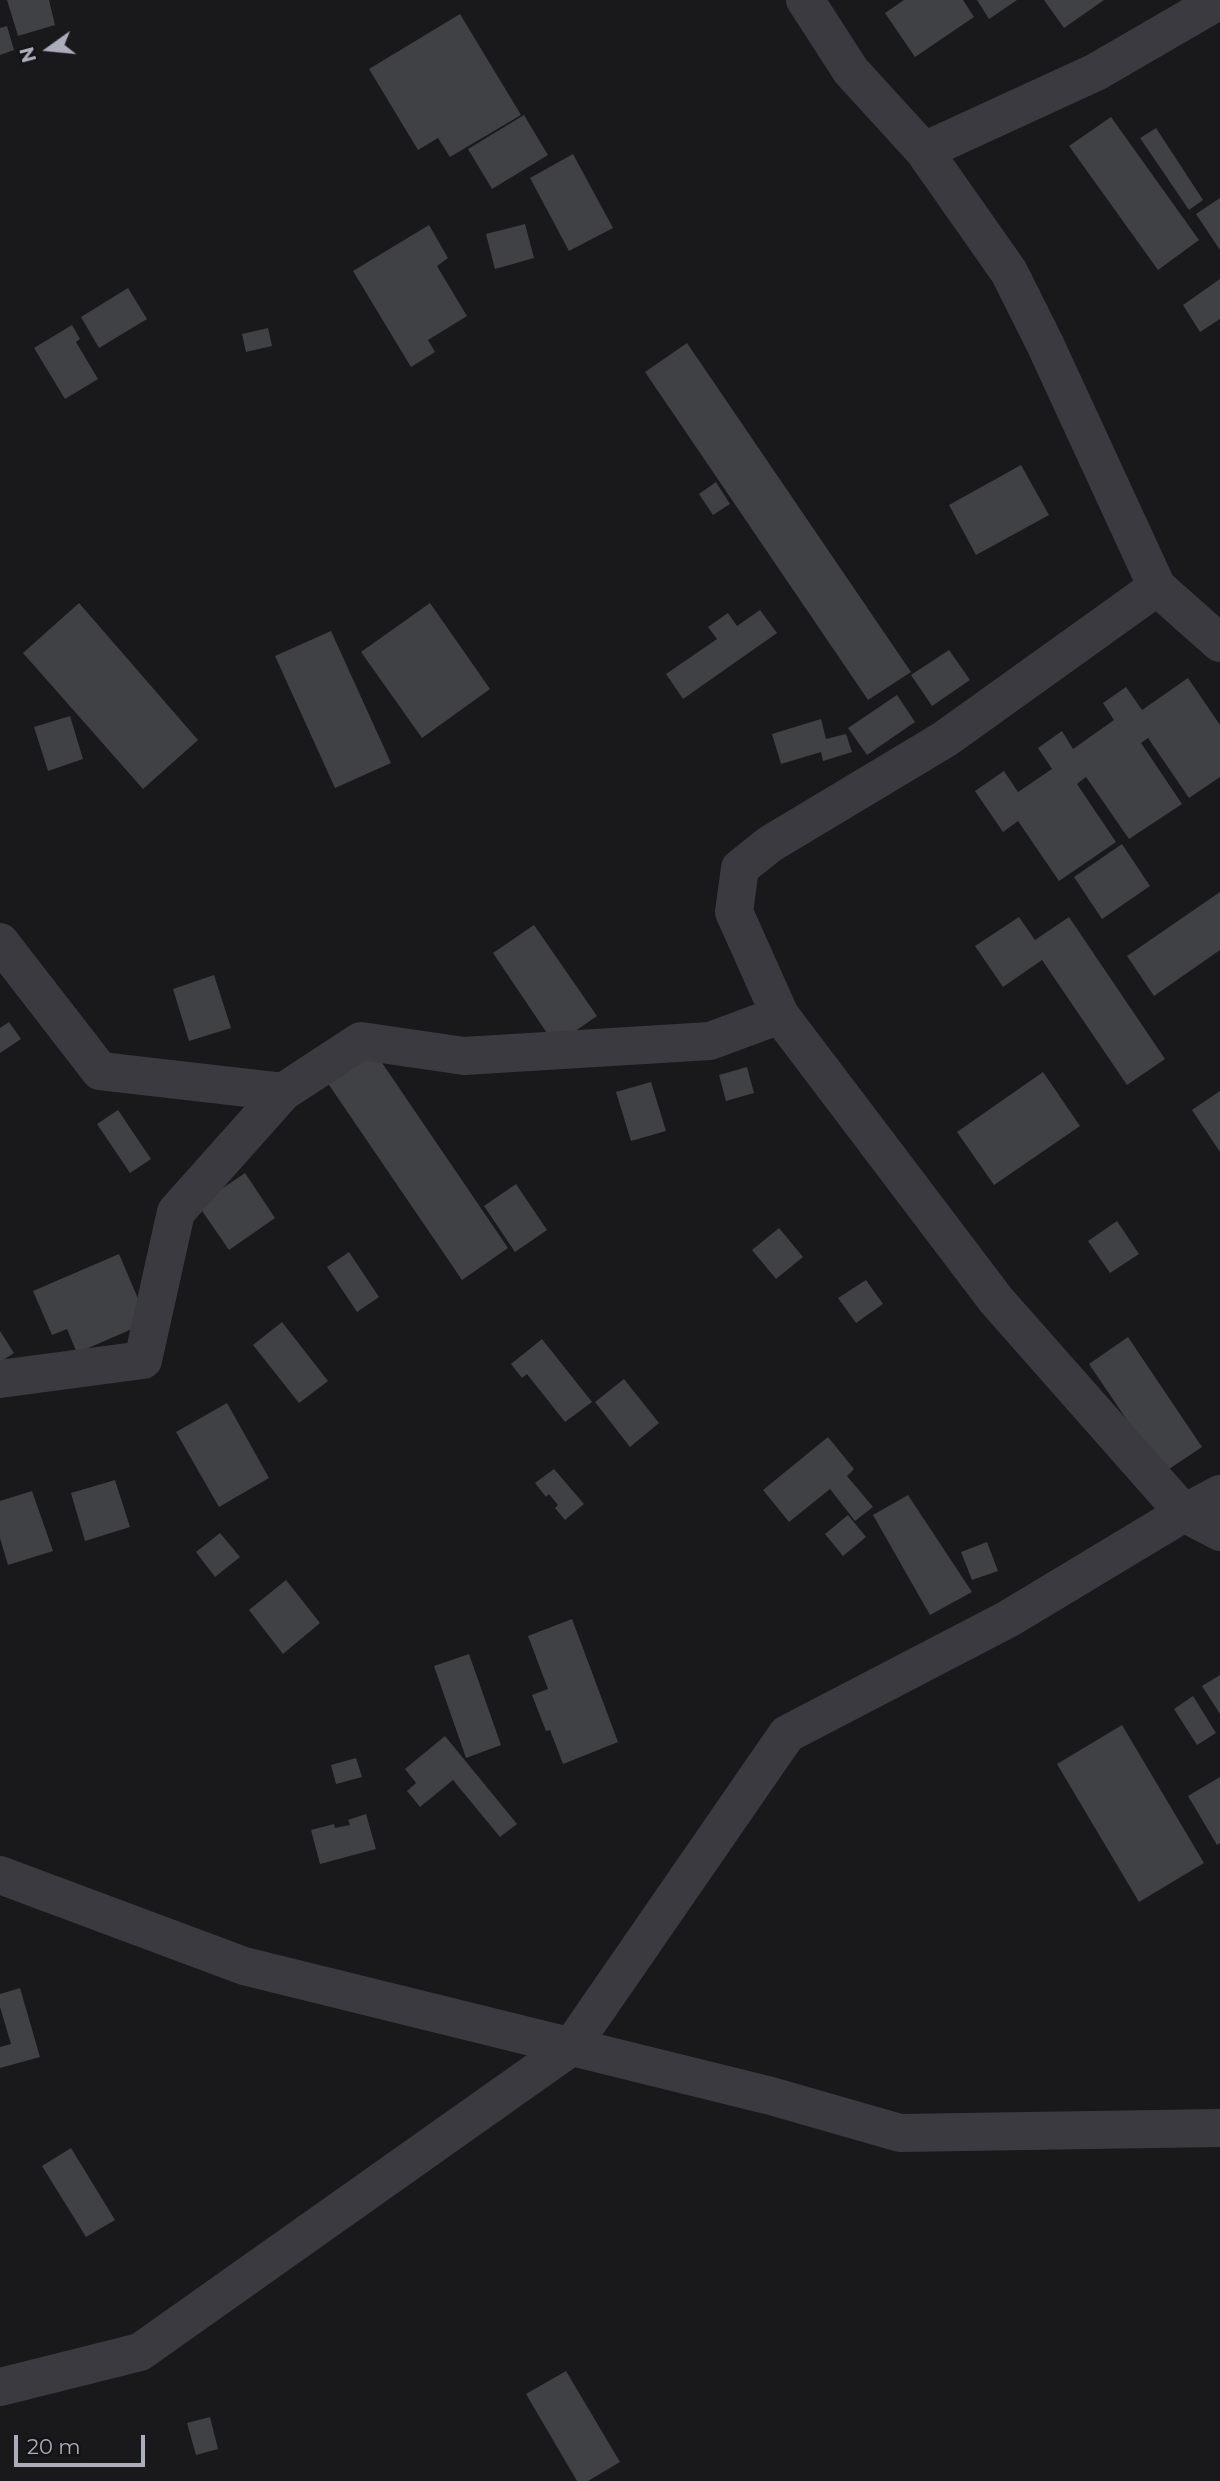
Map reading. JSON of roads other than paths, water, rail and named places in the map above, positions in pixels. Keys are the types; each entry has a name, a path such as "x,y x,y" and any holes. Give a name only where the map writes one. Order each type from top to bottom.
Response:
{"street":[{"path":"805,0 851,71 924,151 1009,272 1157,587 1220,643"},
{"path":"924,151 1096,72 1220,0"},
{"path":"1157,587 945,739 770,844 740,868 734,912 780,1015 996,1300 1184,1513 1220,1532"},
{"path":"0,942 100,1071 283,1092"},
{"path":"0,1379 143,1360 176,1212 283,1092 361,1041 464,1056 710,1041 780,1015"},
{"path":"0,2387 140,2352 571,2047 788,1734 1008,1619 1220,1494"},
{"path":"0,1875 244,1966 771,2096 900,2133 1220,2128"}]}
